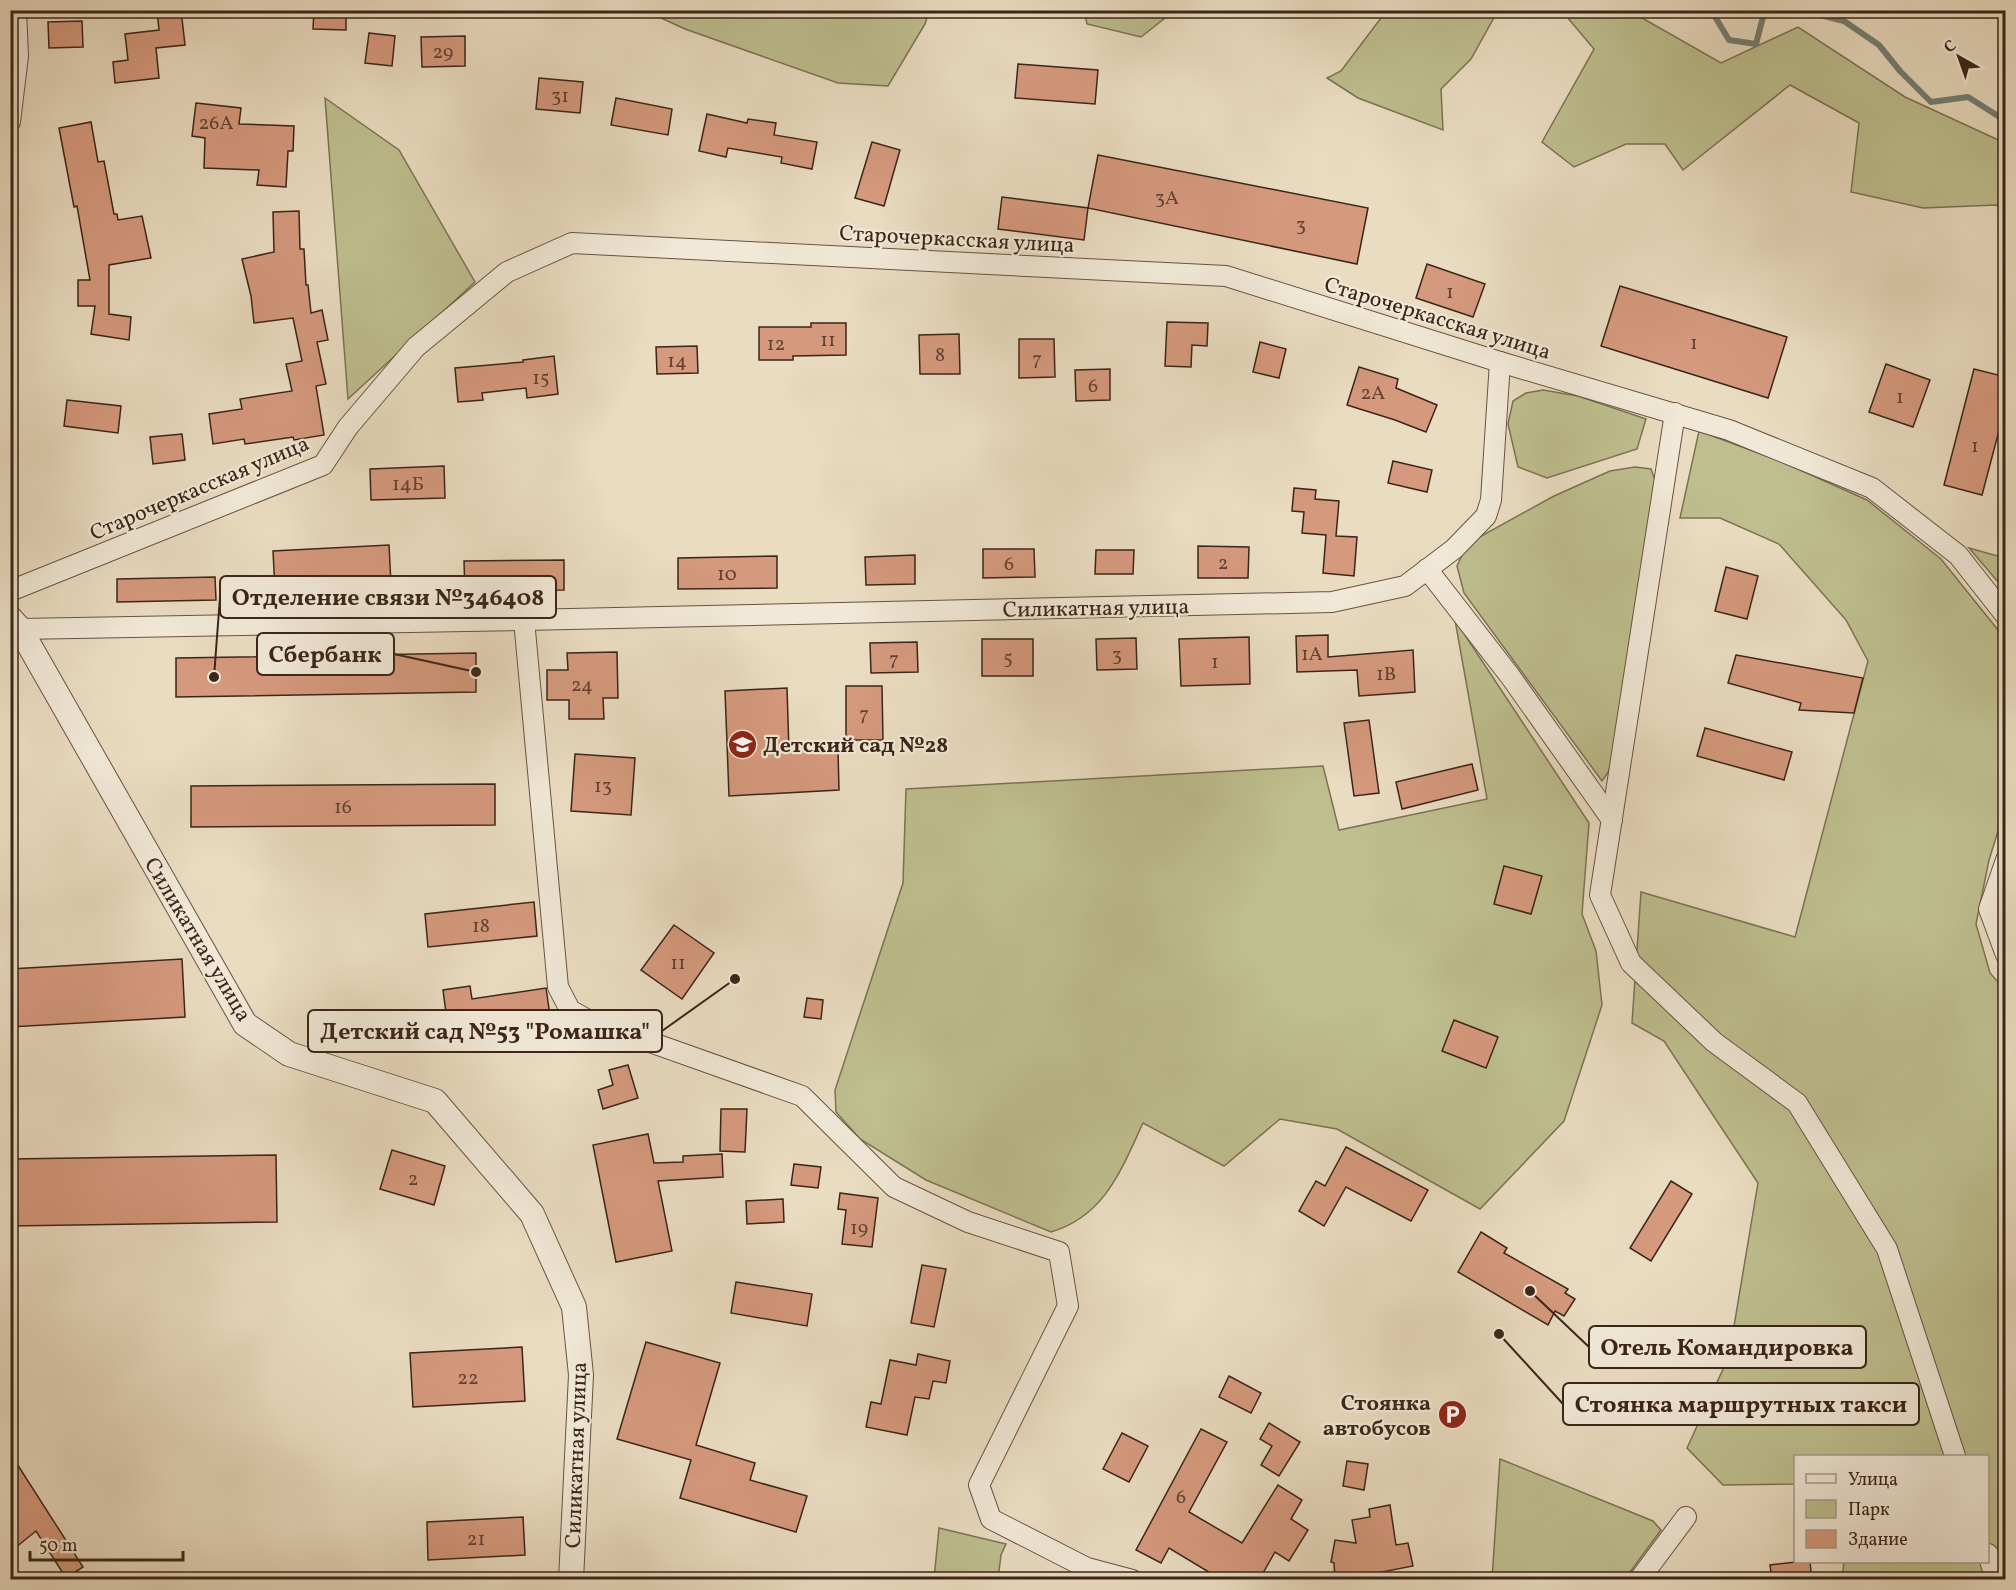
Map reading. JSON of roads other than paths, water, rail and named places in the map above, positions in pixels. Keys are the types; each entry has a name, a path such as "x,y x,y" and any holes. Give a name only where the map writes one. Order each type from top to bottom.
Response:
{"street":[{"path":"10,122 18,56 16,10"},
{"name":"Старочеркасская улица","path":"10,591 323,465 348,427 416,347 507,272 572,243 1226,276 1500,362 1729,430 1872,488 1958,555 2006,616"},
{"name":"Силикатная улица","path":"571,1580 580,1365 574,1307 532,1214 435,1101 290,1054 245,1024 15,624 524,620 1332,602 1405,586 1454,549 1486,516 1491,500 1500,362"},
{"path":"1675,413 1600,895 1631,963 1714,1042 1797,1102 1887,1249 1955,1455"},
{"path":"1427,569 1510,676 1612,820"},
{"path":"524,620 558,987 570,1010 588,1020 802,1096 894,1187 968,1221 1059,1252 1068,1306 979,1485 991,1519 1087,1568 1132,1580"},
{"path":"2006,860 1989,909 2006,955"},
{"path":"1639,1580 1686,1517"},
{"path":"1989,1557 1996,1580"}],"waterway":[{"path":"1711,10 1729,40 1756,44 1764,13 1767,10"},
{"path":"1800,10 1844,21 1879,45 1900,71 1931,102 1968,97 2006,121"}],"place":[{"name":"Сбербанк","path":"476,672"},
{"name":"Отделение связи №346408","path":"214,677"},
{"name":"Детский сад №28","path":"742,744"},
{"name":"Детский сад №53 \"Ромашка\"","path":"735,979"},
{"name":"Отель Командировка","path":"1530,1291"},
{"name":"Стоянка маршрутных такси","path":"1499,1334"},
{"name":"Стоянка автобусов","path":"1452,1415"}]}
